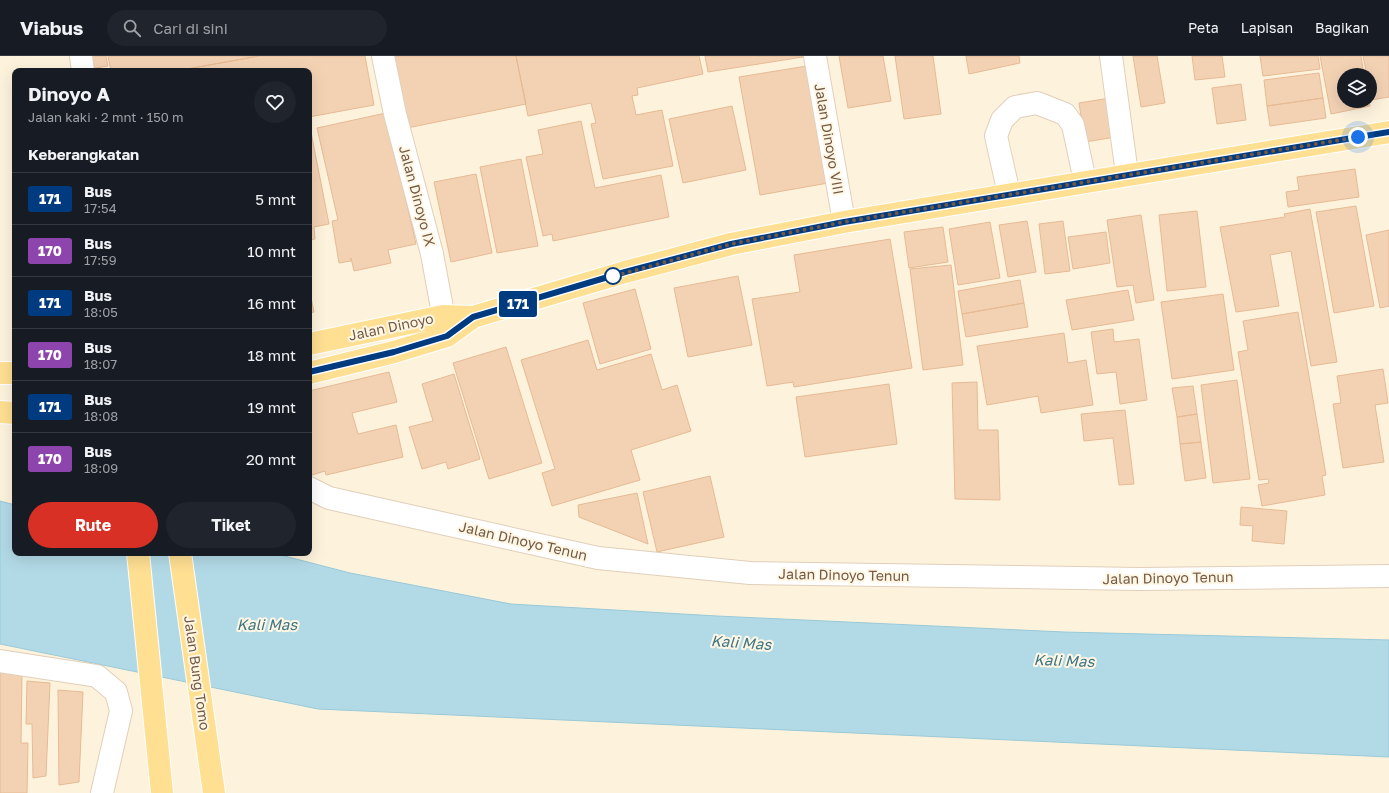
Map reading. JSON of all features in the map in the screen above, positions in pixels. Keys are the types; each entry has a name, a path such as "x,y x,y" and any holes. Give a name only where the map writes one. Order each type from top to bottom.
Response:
{"main road":[{"name":"Jalan Dinoyo","path":"312,371 394,352 445,326 473,317 625,272 731,244 844,222 1127,174 1389,132"},
{"name":"Jalan Dinoyo","path":"312,344 445,326"},
{"path":"0,373 12,373"},
{"path":"0,412 12,413"},
{"path":"138,556 162,793"},
{"name":"Jalan Bung Tomo","path":"180,556 214,793"}],"street":[{"path":"81,56 83,68"},
{"name":"Jalan Dinoyo IX","path":"383,56 395,114 432,254 445,326"},
{"name":"Jalan Dinoyo VIII","path":"815,56 844,222"},
{"path":"1111,56 1127,174"},
{"path":"1009,194 996,136 1002,120 1015,107 1037,103 1065,114 1073,125 1085,181"},
{"name":"Jalan Dinoyo Tenun","path":"312,490 329,498 598,558 750,574 1132,579 1389,576"},
{"path":"0,660 97,676 116,692 121,712 102,793"}],"water":[{"name":"Kali Mas","path":"0,501 12,504 12,556 285,556 350,573 511,604 717,616 1064,632 1389,640 1389,757 318,709 0,644"}],"building":[{"path":"87,56 106,56 108,66 89,68"},
{"path":"108,56 259,56 193,68 110,68"},
{"path":"259,56 365,56 374,105 312,116 312,68 193,68"},
{"path":"392,56 516,56 526,104 407,128"},
{"path":"516,56 699,56 703,74 637,88 638,95 632,96 636,115 662,110 673,166 603,179 591,124 596,123 591,103 528,116"},
{"path":"705,56 809,56 708,72"},
{"path":"839,56 883,56 891,101 848,108"},
{"path":"895,56 933,56 941,114 904,119"},
{"path":"966,56 1019,56 1020,63 969,74"},
{"path":"1133,56 1157,56 1165,103 1141,107"},
{"path":"1192,56 1222,56 1225,77 1195,80"},
{"path":"1260,56 1318,56 1320,69 1263,76"},
{"path":"1320,56 1361,56 1363,68 1337,68 1337,108 1360,108 1331,114"},
{"path":"1363,56 1389,56 1389,97 1377,99 1377,68 1366,68"},
{"path":"813,65 834,182 760,195 739,77"},
{"path":"1319,73 1323,98 1267,106 1264,80"},
{"path":"1241,84 1246,120 1217,124 1212,88"},
{"path":"1110,98 1116,137 1085,142 1079,103"},
{"path":"1323,98 1326,118 1270,126 1267,106"},
{"path":"732,106 746,170 683,183 669,119"},
{"path":"386,113 416,244 388,250 391,263 354,271 351,258 351,261 339,263 332,221 338,220 317,128"},
{"path":"581,121 595,188 661,175 669,217 553,241 552,234 543,236 526,157 543,154 538,130"},
{"path":"312,137 329,224 314,227 315,239 312,240"},
{"path":"521,159 538,246 497,253 480,167"},
{"path":"1355,169 1359,197 1288,207 1286,192 1299,190 1297,177"},
{"path":"476,174 492,253 451,262 434,182"},
{"path":"1356,206 1374,306 1334,313 1316,212"},
{"path":"1310,209 1337,362 1311,366 1291,251 1270,255 1279,306 1236,312 1220,227 1285,217 1284,214"},
{"path":"1197,211 1206,287 1167,291 1159,215"},
{"path":"1141,215 1154,300 1136,303 1133,285 1117,287 1107,220"},
{"path":"1027,221 1036,272 1008,277 999,225"},
{"path":"1063,221 1070,271 1045,274 1039,224"},
{"path":"990,222 1000,278 958,285 949,229"},
{"path":"943,227 948,262 909,268 904,232"},
{"path":"1389,230 1389,306 1380,308 1366,235"},
{"path":"1106,232 1110,263 1073,269 1068,237"},
{"path":"890,239 912,368 794,387 793,382 767,386 752,299 800,292 794,255"},
{"path":"951,265 963,365 923,370 910,269"},
{"path":"738,276 752,345 688,357 674,288"},
{"path":"1020,280 1024,303 962,314 958,291"},
{"path":"635,289 651,349 600,364 583,303"},
{"path":"1128,290 1134,320 1072,330 1066,300"},
{"path":"1223,294 1234,370 1172,379 1161,302"},
{"path":"1024,303 1028,327 966,337 962,314"},
{"path":"1298,312 1326,475 1322,476 1325,495 1262,506 1258,485 1269,483 1268,479 1259,480 1238,352 1248,350 1243,321"},
{"path":"1113,329 1114,342 1139,339 1147,400 1120,404 1116,372 1097,374 1091,332"},
{"path":"1064,333 1068,363 1086,360 1093,405 1041,413 1038,396 987,405 977,346"},
{"path":"588,340 597,370 651,354 662,390 677,385 691,431 631,450 640,480 552,506 542,473 555,469 521,360"},
{"path":"506,347 542,463 489,479 453,363"},
{"path":"1383,369 1388,403 1375,405 1384,462 1343,468 1333,404 1341,403 1337,376"},
{"path":"389,372 397,402 352,413 358,434 396,425 403,457 326,475 325,471 312,475 312,390"},
{"path":"454,374 480,459 448,469 446,462 422,469 409,427 433,421 422,384"},
{"path":"1237,380 1250,479 1213,483 1201,385"},
{"path":"977,382 978,430 998,430 1000,500 955,499 952,383"},
{"path":"889,384 897,444 805,457 796,397"},
{"path":"1193,386 1197,414 1177,417 1172,388"},
{"path":"1125,410 1134,484 1119,485 1113,438 1084,441 1081,414"},
{"path":"1197,414 1201,442 1180,444 1177,417"},
{"path":"1201,442 1206,478 1185,481 1180,444"},
{"path":"710,476 724,537 657,552 643,492"},
{"path":"637,493 648,544 579,517 578,505"},
{"path":"1241,507 1287,511 1284,544 1252,541 1253,526 1240,525"},
{"path":"0,672 22,673 21,743 28,743 27,793 0,793"},
{"path":"27,681 50,683 46,776 33,778 32,724 26,724"},
{"path":"58,690 83,692 79,782 59,785"}],"bus line":[{"name":"171","path":"312,371 394,352 447,336 473,317 625,272 731,244 844,222 1389,132"}],"route":[{"path":"613,276 611,277 731,244 844,222 1358,137"}]}
